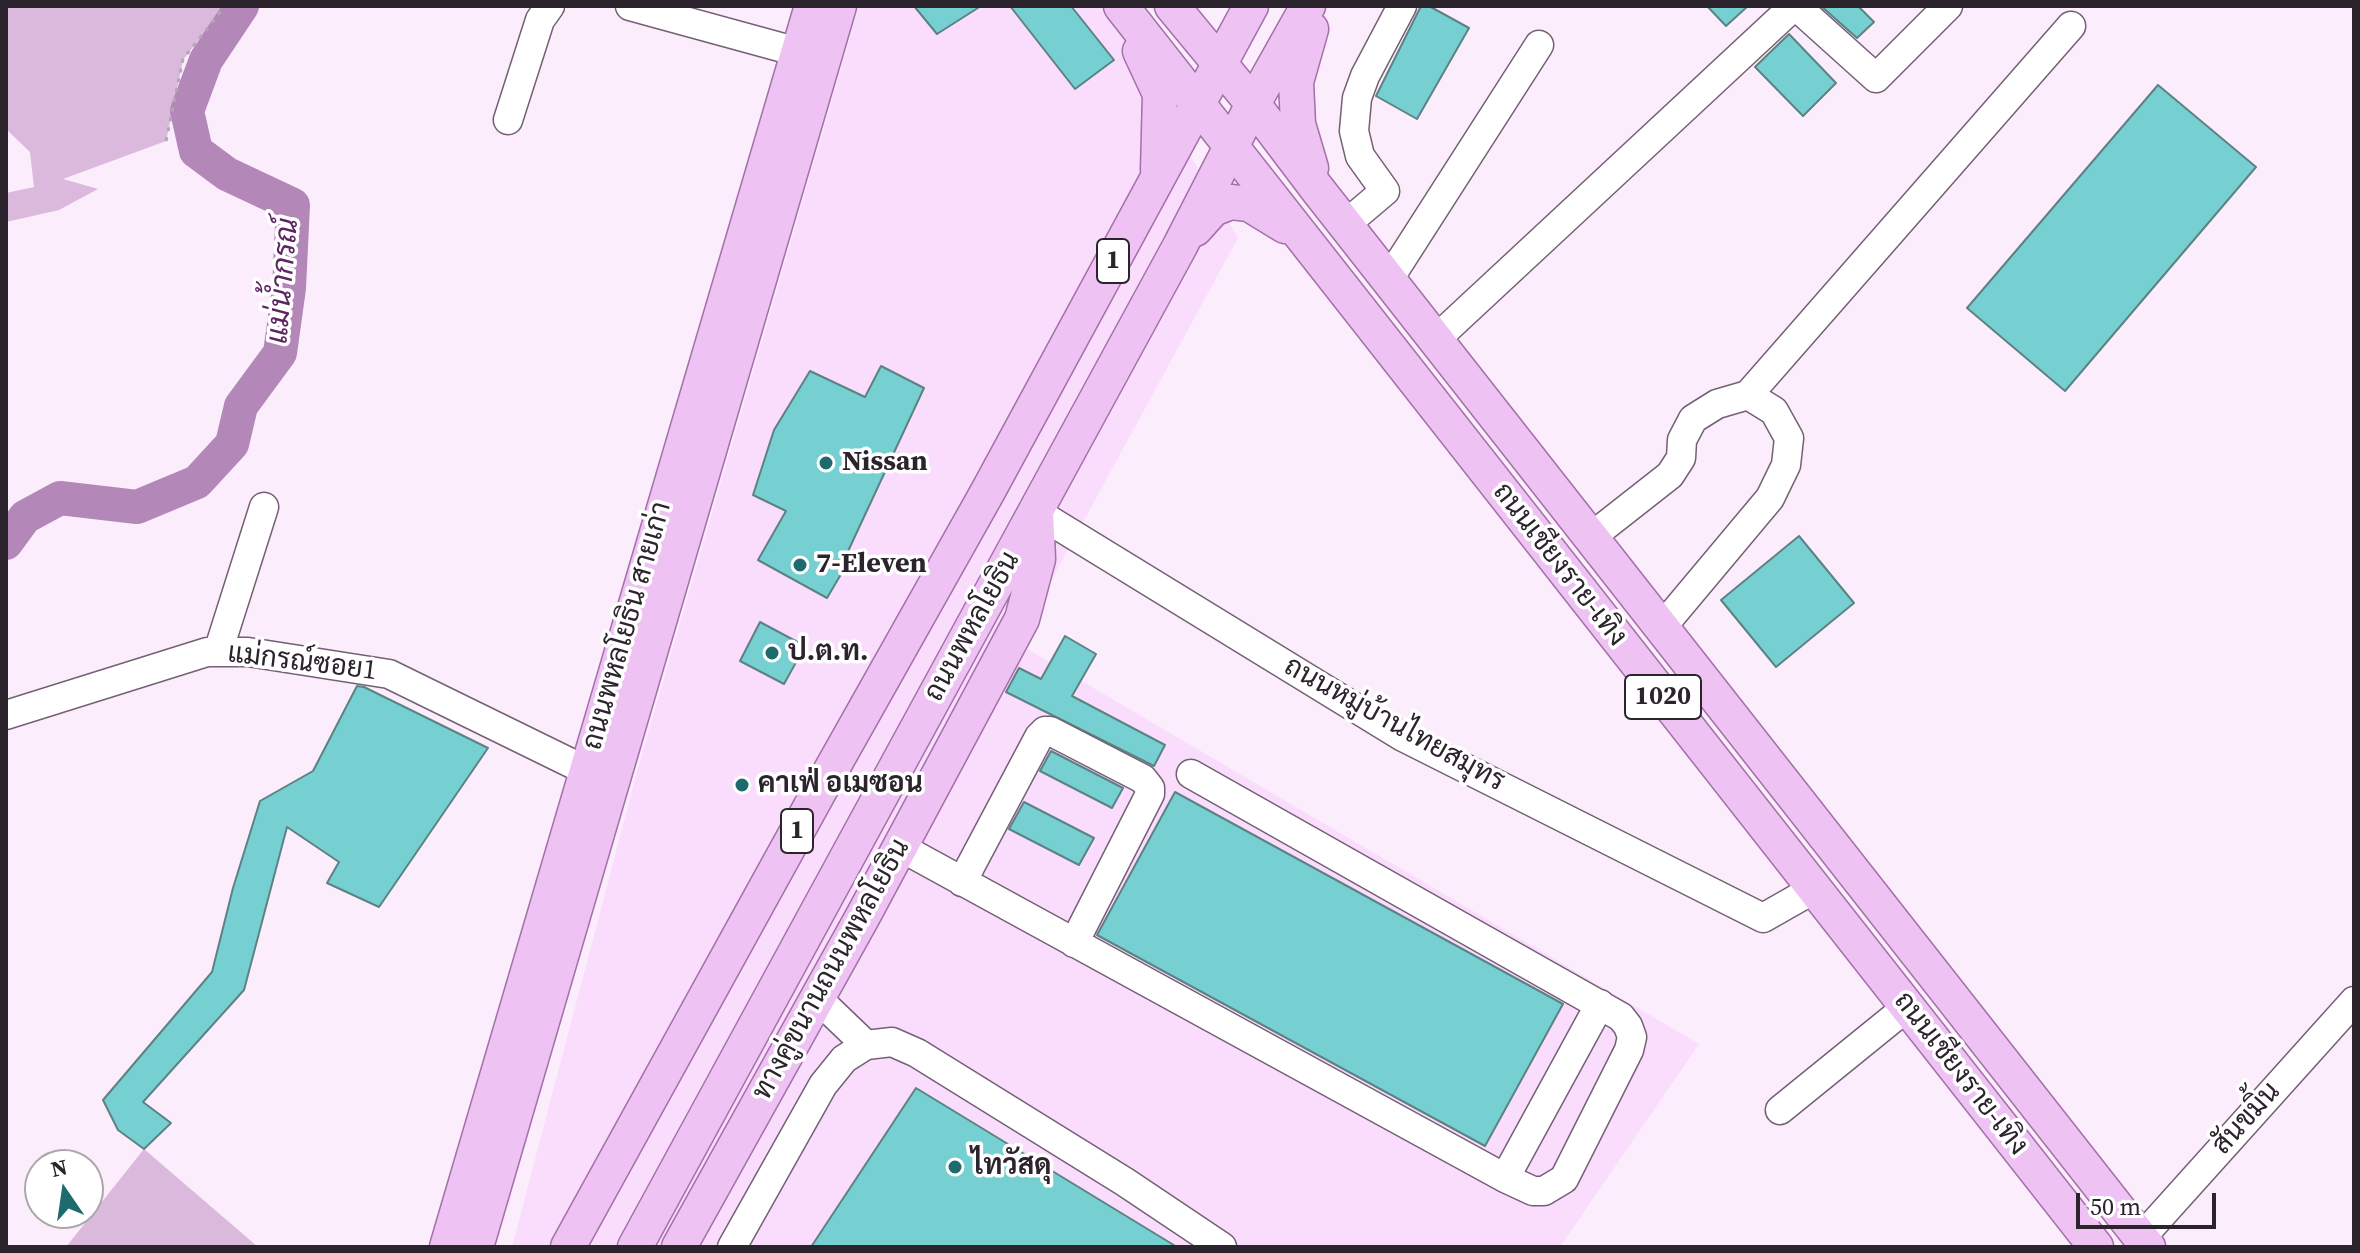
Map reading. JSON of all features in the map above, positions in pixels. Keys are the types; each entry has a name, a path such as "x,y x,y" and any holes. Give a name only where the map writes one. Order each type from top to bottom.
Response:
{"main road":[{"name":"ถนนพหลโยธิน สายเก่า","path":"476,1247 599,775 812,6"},
{"name":"ถนนพหลโยธิน สายเก่า","path":"447,1247 599,775 839,6"},
{"path":"1120,6 1198,104"},
{"path":"1120,6 1160,94 1158,179"},
{"path":"1172,6 1219,65"},
{"name":"ถนนพหลโยธิน","path":"568,1247 987,493 1251,6"},
{"name":"ถนนพหลโยธิน","path":"635,1247 1308,6"},
{"path":"1318,190 1298,124 1296,82 1304,46 1319,6"},
{"name":"1020","path":"1219,65 1253,104 2144,1242"},
{"name":"1020","path":"1198,104 1230,147"},
{"name":"ถนนเชียงราย-เทิง","path":"1230,147 2096,1247"},
{"path":"1180,246 1213,209 1231,202 1249,204 1301,238"},
{"name":"ทางคู่ขนานถนนพหลโยธิน","path":"679,1247 1022,619 1038,559 1036,512"}],"street":[{"path":"508,120 540,20 550,6"},
{"path":"630,6 798,52"},
{"path":"1346,224 1385,191 1360,156 1354,131 1357,98 1365,76 1402,6"},
{"path":"1436,339 1795,6 1876,78 1948,6"},
{"path":"1591,537 1670,475 1681,458 1682,440 1693,419 1717,404 1748,395 2071,26"},
{"path":"1389,279 1539,45"},
{"path":"1662,627 1770,498 1786,465 1789,438 1774,411 1748,395"},
{"path":"218,652 264,507"},
{"name":"ถนนหมู่บ้านไทยสมุทร","path":"1036,512 1403,737 1763,918 1814,889"},
{"name":"แม่กรณ์ซอย1","path":"6,715 207,652 248,652 389,674 599,775"},
{"path":"962,882 1042,733 1050,731 1143,779 1150,788 1150,794 1074,943"},
{"path":"900,847 1505,1178 1533,1191 1544,1191 1564,1179 1629,1050 1632,1037 1621,1017 1191,774"},
{"path":"817,998 866,1045"},
{"name":"สันขมิ้น","path":"2144,1242 2354,1001"},
{"path":"1505,1178 1600,1004"},
{"path":"1780,1110 1907,1007"},
{"path":"732,1247 823,1085 844,1059 866,1045 892,1042 917,1053 1125,1182 1222,1247"}],"path":[{"path":"166,141 183,59 225,6"}],"shaded area":[{"path":"6,6 225,6 183,60 166,141 63,179 98,189 59,210 6,222 6,193 34,187 30,152 6,129"},
{"path":"859,6 1104,6 1238,238 1017,643 1699,1044 1560,1247 512,1247 638,768"},
{"path":"144,1149 258,1247 66,1247 80,1229 104,1229 104,1199"}],"building":[{"path":"914,6 981,6 937,34"},
{"path":"1010,6 1071,6 1114,60 1075,89"},
{"path":"1421,6 1429,6 1469,28 1417,119 1376,96"},
{"path":"1707,6 1748,6 1726,26"},
{"path":"1821,6 1858,6 1874,22 1857,38"},
{"path":"1789,34 1836,83 1803,116 1755,67"},
{"path":"2158,85 2256,167 2065,391 1967,308"},
{"name":"Nissan","path":"881,366 924,388 843,562 847,564 827,598 758,560 786,511 753,495 774,430 810,371 865,397"},
{"path":"1799,536 1854,603 1776,667 1721,600"},
{"name":"ป.ต.ท.","path":"760,622 805,646 784,684 740,661"},
{"path":"1065,636 1096,654 1072,696 1165,745 1154,766 1006,692 1019,668 1041,679"},
{"path":"357,686 488,748 379,907 327,883 339,862 287,827 244,990 143,1102 171,1123 144,1149 118,1130 103,1100 212,972 233,888 260,801 313,771"},
{"path":"1051,751 1123,788 1112,808 1040,771"},
{"path":"1175,792 1563,1004 1485,1146 1097,935"},
{"path":"1024,802 1094,838 1079,865 1009,829"},
{"name":"ไทวัสดุ","path":"916,1088 1177,1247 811,1247"}],"waterway":[{"name":"แม่น้ำกรณ์","path":"6,543 25,517 60,498 137,507 197,482 232,444 241,406 280,353 289,288 293,205 227,174 196,151 187,111 206,60 242,6"}],"place":[{"name":"Nissan","path":"826,463"},
{"name":"7-Eleven","path":"800,565"},
{"name":"ป.ต.ท.","path":"772,653"},
{"name":"คาเฟ่ อเมซอน","path":"742,785"},
{"name":"ไทวัสดุ","path":"955,1167"}]}
